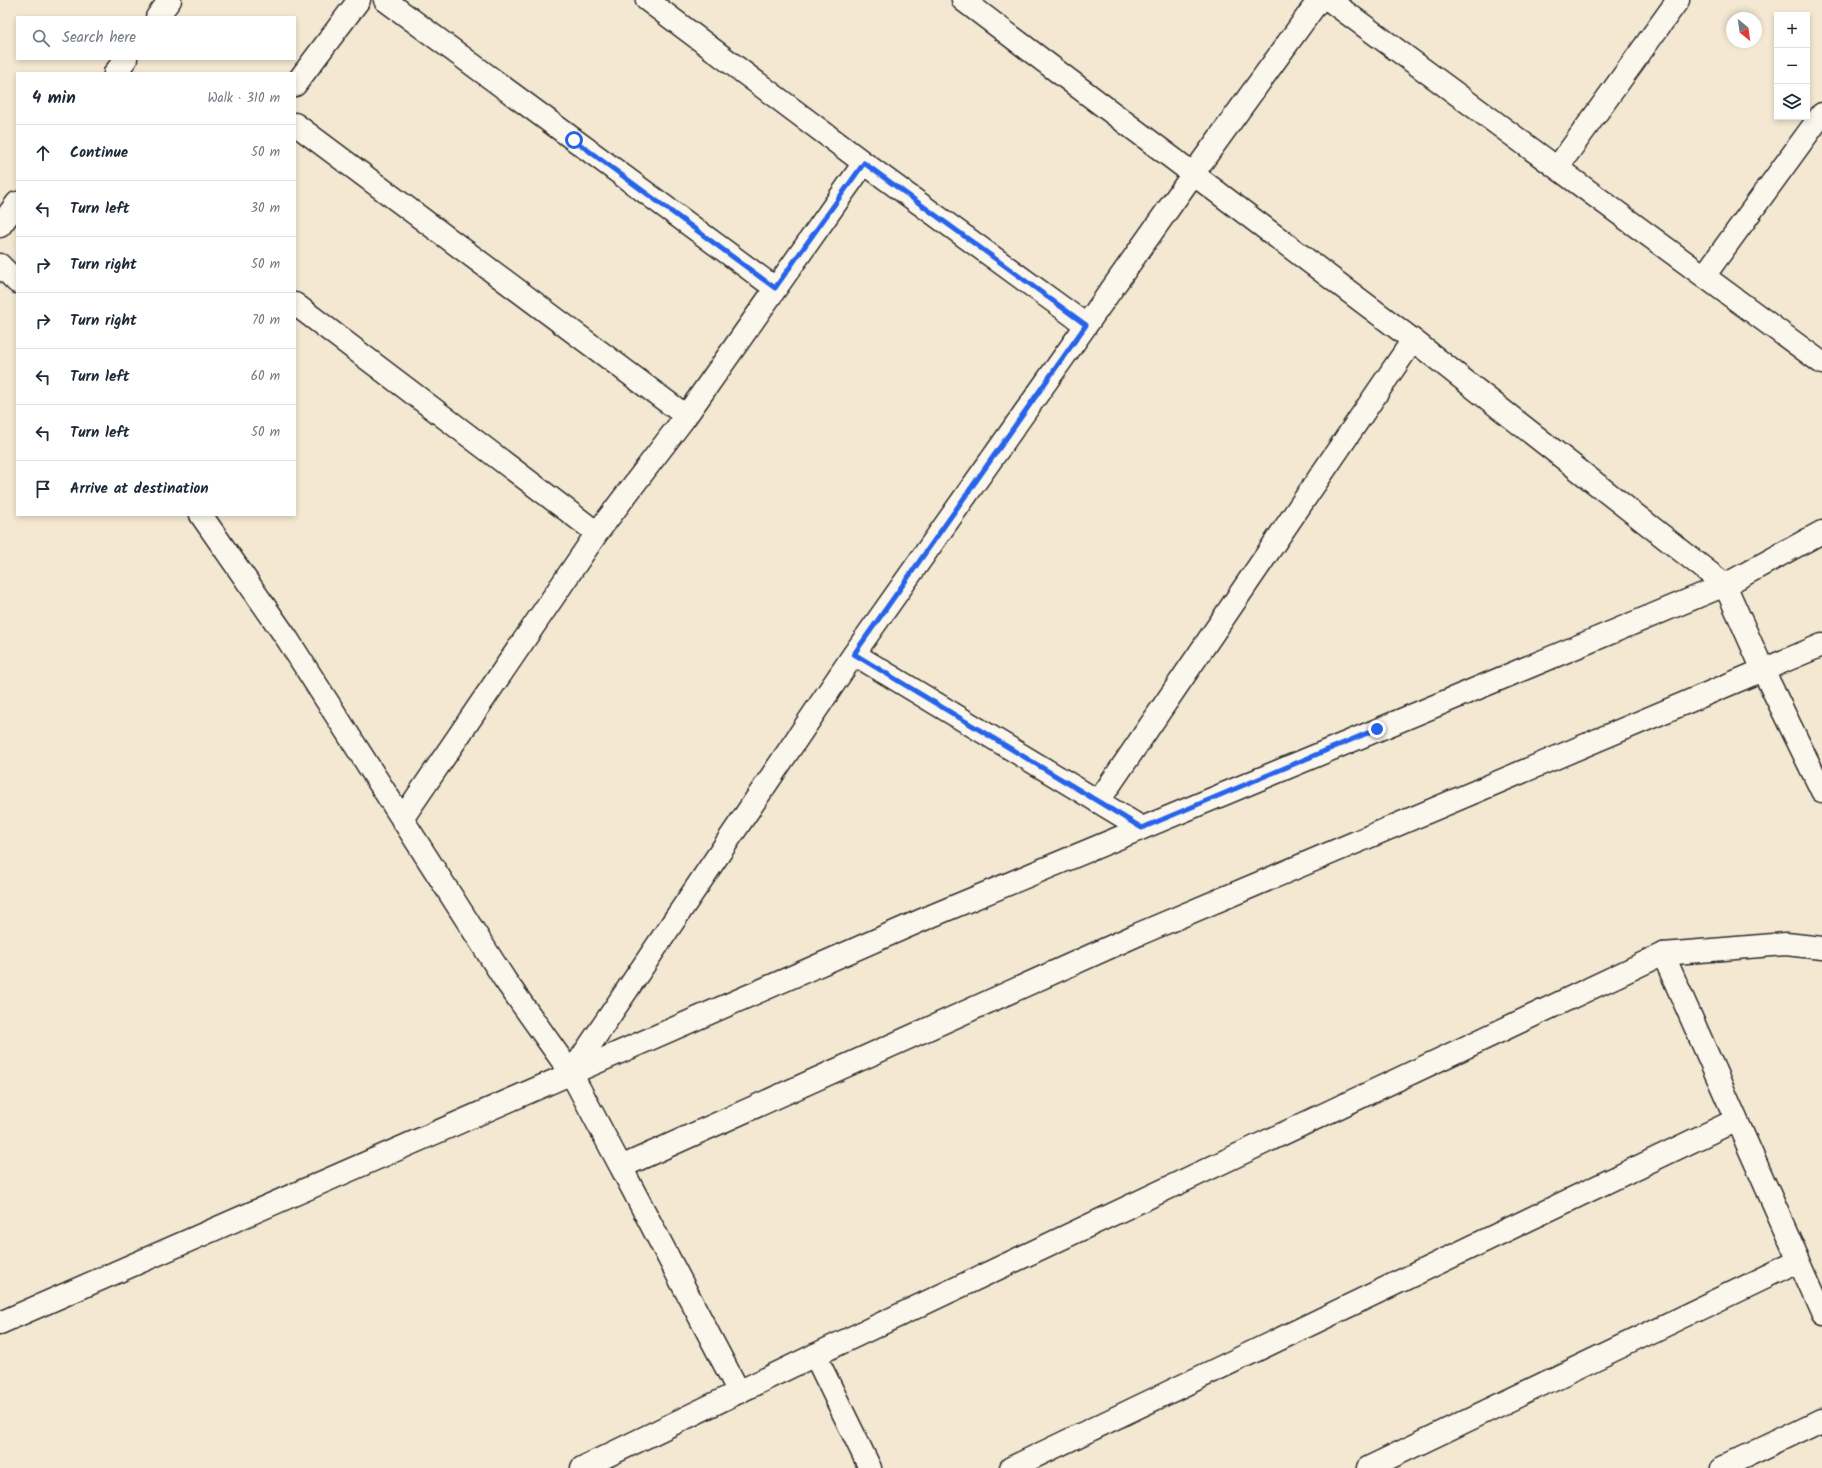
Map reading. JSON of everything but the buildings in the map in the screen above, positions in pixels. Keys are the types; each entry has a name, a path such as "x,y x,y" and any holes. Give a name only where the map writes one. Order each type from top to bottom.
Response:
{"street":[{"path":"158,16 170,0"},
{"path":"296,84 359,0"},
{"path":"385,0 775,288"},
{"path":"647,0 864,163 1086,325"},
{"path":"571,1073 854,654 1193,174 1319,0"},
{"path":"1329,0 1822,363"},
{"path":"1557,168 1678,0"},
{"path":"971,2 1193,174 1413,340 1725,585 1763,670 1822,791"},
{"path":"116,72 125,60"},
{"path":"1704,276 1822,114"},
{"path":"296,125 686,416"},
{"path":"402,818 597,533 686,416 864,163"},
{"path":"0,226 16,204"},
{"path":"0,265 16,281"},
{"path":"296,305 597,533"},
{"path":"1098,802 1413,340"},
{"path":"202,516 288,640 505,980 571,1073 739,1392"},
{"path":"0,1323 929,917 1725,585 1822,532"},
{"path":"621,1167 1139,934 1822,645"},
{"path":"854,654 1142,828"},
{"path":"582,1468 815,1355 1663,954 1786,944 1822,948"},
{"path":"1663,954 1822,1313"},
{"path":"1011,1468 1736,1120"},
{"path":"1368,1468 1799,1261"},
{"path":"815,1355 870,1468"},
{"path":"1722,1468 1822,1420"}],"route":[{"path":"574,140 775,288 864,163 1086,325 854,654 1142,828 1377,729"}]}
